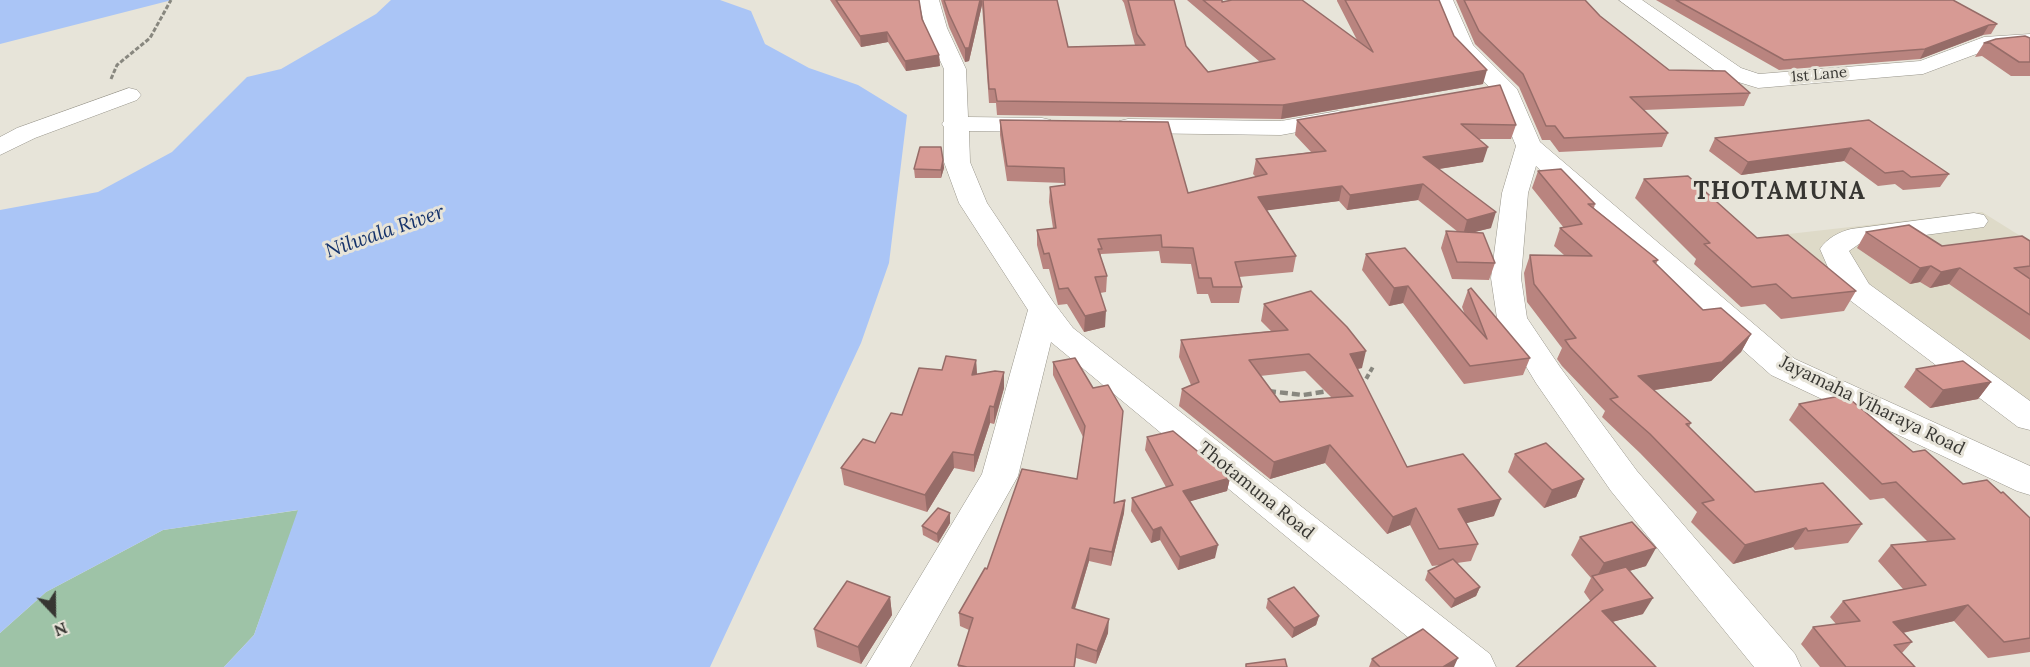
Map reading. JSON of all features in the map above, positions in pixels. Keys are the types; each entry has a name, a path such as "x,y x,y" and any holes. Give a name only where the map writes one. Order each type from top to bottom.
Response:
{"street":[{"name":"Thotamuna Road","path":"929,0 936,28 955,69 954,124 957,162 973,203 1062,335 1475,667"},
{"name":"Jayamaha Viharaya Road","path":"1443,0 1463,48 1529,146 1783,367 2030,481"},
{"name":"1st Lane","path":"1629,0 1733,73 1758,81 1923,67 1984,44 2030,40"},
{"path":"0,147 26,133 129,95"},
{"path":"1106,126 1281,128 1363,114"},
{"path":"954,124 1059,125"},
{"path":"1529,146 1515,193 1506,278 1512,318 1548,375 1624,481 1780,667"},
{"path":"1974,221 1851,237 1834,249 1845,272 1858,291 2030,418"},
{"path":"887,667 1000,476 1043,310"}],"path":[{"path":"98,106 117,65 150,38 171,0"},
{"path":"1349,386 1366,379 1374,365"},
{"path":"1258,390 1303,395 1331,390"}],"shaded area":[{"path":"1982,212 2030,242 2030,423 1780,235"}],"green space":[{"path":"299,510 254,635 224,667 0,667 0,633 46,592 163,530"}],"water":[{"path":"0,0 172,0 0,44"},
{"name":"Nilwala River","path":"391,0 720,0 751,11 765,44 809,68 858,85 907,115 889,263 861,343 710,667 224,667 254,635 298,510 163,530 46,592 0,633 0,210 98,192 172,152 247,77 281,69 376,14"}],"building":[{"path":"836,0 919,0 922,19 939,55 905,61 887,32 860,36"},
{"path":"944,0 980,0 969,48 965,48"},
{"path":"983,0 1057,0 1068,47 1145,45 1137,34 1128,0 1174,0 1186,46 1208,72 1275,59 1203,0 1222,0 1222,2 1302,0 1373,52 1345,0 1439,0 1454,36 1487,70 1283,105 997,101 995,89 989,89"},
{"path":"1464,0 1585,0 1600,16 1669,70 1725,71 1750,93 1630,97 1668,133 1564,138 1555,126 1546,126 1523,74 1479,31"},
{"path":"1676,0 1953,0 1997,24 1925,49 1784,60"},
{"path":"2025,36 2030,38 2030,62 2019,62 1990,43 1984,43 1996,39"},
{"path":"1500,85 1516,125 1461,124 1488,147 1423,157 1496,212 1467,220 1423,184 1350,195 1342,186 1258,197 1296,256 1235,262 1242,287 1213,287 1211,278 1199,278 1193,248 1162,247 1161,235 1098,239 1102,249 1098,249 1107,276 1095,277 1106,311 1085,316 1068,288 1059,289 1049,253 1044,254 1037,230 1056,228 1050,187 1065,185 1064,168 1007,166 1000,120 1168,122 1188,193 1267,174 1256,159 1326,151 1297,120"},
{"path":"1869,120 1949,174 1911,177 1903,171 1885,173 1851,148 1748,162 1715,138"},
{"path":"920,147 941,147 943,160 941,170 914,169"},
{"path":"1561,169 1595,204 1588,204 1658,260 1653,261 1703,310 1721,308 1751,334 1722,362 1638,376 1691,423 1686,424 1755,492 1823,483 1862,524 1808,531 1806,528 1745,545 1702,503 1714,500 1650,434 1610,399 1618,397 1570,347 1565,340 1576,338 1534,284 1530,255 1592,256 1560,228 1582,224 1538,171"},
{"path":"1688,176 1757,238 1788,235 1856,291 1792,298 1776,284 1752,287 1704,244 1710,243 1644,179"},
{"path":"1909,225 1942,246 2022,236 2030,241 2030,266 2014,268 2030,279 2030,315 1960,268 1941,272 1931,266 1920,268 1866,232"},
{"path":"1446,231 1483,233 1495,263 1457,262"},
{"path":"1405,248 1487,339 1468,290 1471,288 1530,358 1470,366 1408,286 1394,288 1366,254"},
{"path":"1311,291 1347,327 1366,351 1350,354 1407,467 1463,454 1501,499 1458,509 1478,544 1439,549 1416,508 1393,517 1330,445 1274,462 1182,389 1199,382 1181,340 1288,330 1264,304","holes":["1309,354 1353,396 1280,402 1249,360"]},
{"path":"946,356 976,360 972,375 995,371 1004,372 994,407 990,406 974,455 953,452 925,495 841,468 863,439 875,443 891,413 902,415 919,368 942,370"},
{"path":"1075,358 1093,388 1108,385 1123,411 1114,503 1125,500 1112,552 1090,548 1072,608 1109,619 1097,651 1077,644 1074,667 967,667 958,665 973,618 959,613 985,568 987,569 1022,469 1077,479 1085,426 1053,362"},
{"path":"1963,361 1991,382 1943,390 1916,369"},
{"path":"1845,395 1913,452 1925,450 1963,484 1987,480 2030,518 2030,638 2004,642 1968,605 1893,622 1912,642 1894,645 1915,667 1846,667 1813,627 1860,621 1843,601 1926,585 1891,545 1955,539 1896,482 1882,484 1799,404"},
{"path":"1173,431 1230,478 1183,491 1218,545 1180,557 1161,527 1153,530 1132,498 1173,485 1147,437"},
{"path":"1546,443 1584,479 1552,490 1515,454"},
{"path":"938,508 950,513 937,534 922,526"},
{"path":"1632,522 1656,548 1604,563 1580,537"},
{"path":"1453,559 1480,587 1455,599 1428,571"},
{"path":"1626,567 1653,598 1602,611 1656,667 1516,667 1603,590 1592,576"},
{"path":"847,581 890,597 858,647 814,629"},
{"path":"1294,587 1319,616 1294,628 1268,599"},
{"path":"1423,629 1458,658 1443,667 1380,667 1372,659"},
{"path":"1285,659 1287,667 1246,667 1246,664"}],"district":[{"name":"THOTAMUNA","path":"1780,192"}]}
